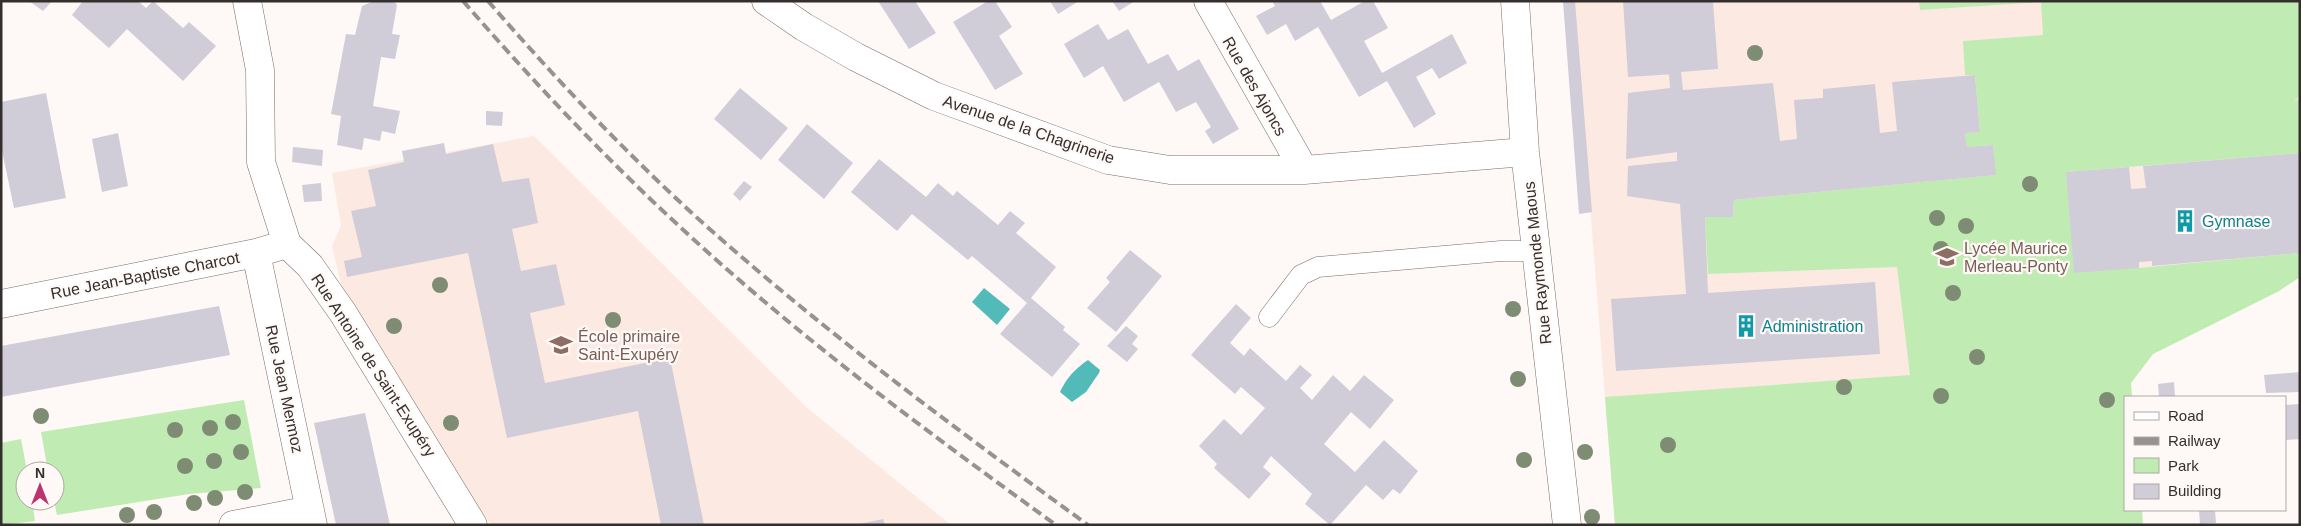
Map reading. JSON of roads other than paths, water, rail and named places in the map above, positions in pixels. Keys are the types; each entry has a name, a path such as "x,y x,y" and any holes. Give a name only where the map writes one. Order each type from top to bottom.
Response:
{"street":[{"name":"Rue Antoine de Saint-Exupéry","path":"248,1 260,70 261,162 287,244 310,266 343,313 473,525"},
{"name":"Avenue de la Chagrinerie","path":"766,1 804,27 856,57 934,96 1108,160 1170,170 1304,170 1525,152"},
{"name":"Rue des Ajoncs","path":"1208,1 1304,170"},
{"name":"Rue Raymonde Maous","path":"1515,1 1525,152 1567,525"},
{"name":"Rue Jean-Baptiste Charcot","path":"1,304 287,244"},
{"name":"Rue Jean Mermoz","path":"256,252 312,518"},
{"path":"233,525 312,518"}],"lane":[{"path":"1269,317 1301,275 1318,267 1501,252 1536,251"}],"water":[{"path":"984,288 1010,309 997,325 972,302"},
{"path":"1088,360 1100,370 1099,373 1086,392 1072,402 1060,392 1072,374"}],"railway":[{"path":"463,1 541,88 595,144 723,266 862,381 1056,525"},
{"path":"488,1 562,84 614,138 694,215 789,297 887,375 1088,525"}],"place":[{"name":"Gymnase","path":"2185,221"},
{"name":"Lycée Maurice Merleau-Ponty","path":"1947,257"},
{"name":"Administration","path":"1746,326"},
{"name":"École primaire Saint-Exupéry","path":"561,345"}]}
